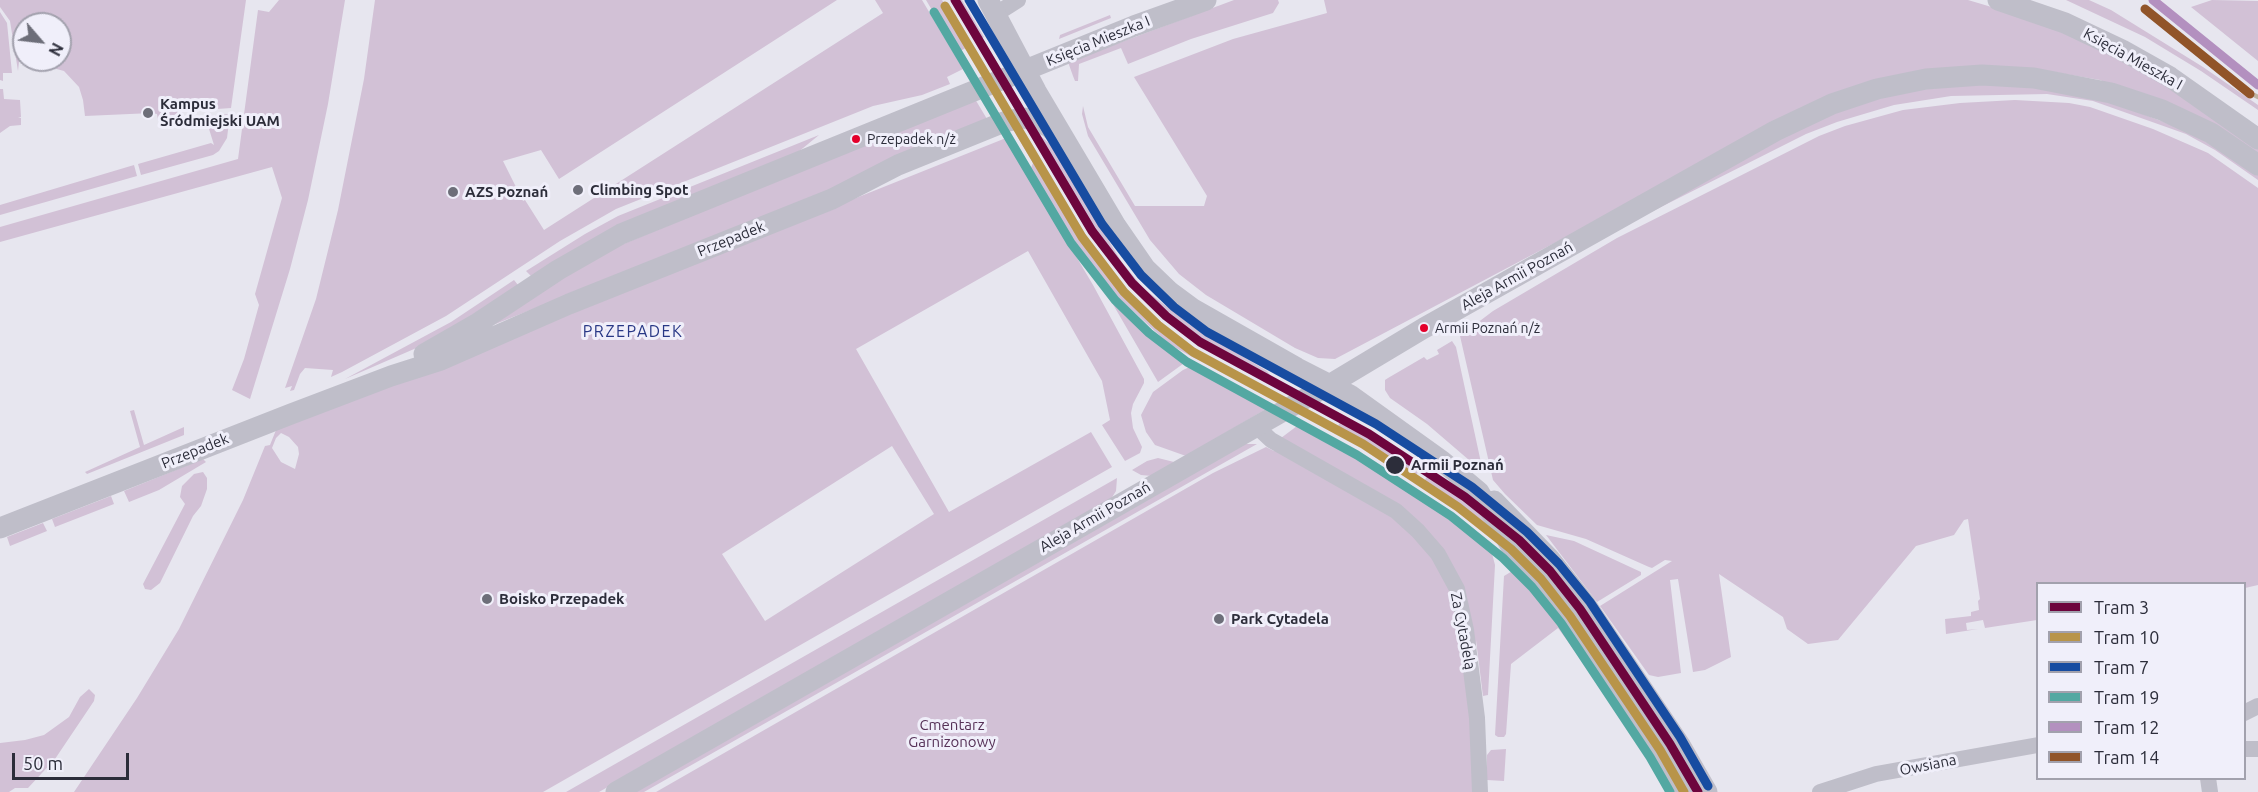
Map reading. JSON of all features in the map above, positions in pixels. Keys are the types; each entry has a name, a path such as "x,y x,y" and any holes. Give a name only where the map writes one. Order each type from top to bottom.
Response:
{"street":[{"path":"1018,0 992,7 1044,106 1139,261 1163,286 1193,309 1350,395 1437,457 1471,485 1485,500 1513,550 1546,588 1575,627 1652,742 1682,792"},
{"name":"Księcia Mieszka I","path":"1025,70 1206,0"},
{"name":"Księcia Mieszka I","path":"1998,0 2065,23 2122,50 2170,77 2258,139"},
{"name":"Przepadek","path":"391,376 410,361 460,335 558,270 621,234 1025,70"},
{"name":"Aleja Armii Poznań","path":"616,792 1329,385 1424,328 1775,131 1808,114 1857,95 1926,79 1982,75 2034,78 2111,93 2162,111 2211,133 2258,165"},
{"path":"978,89 1013,89 1030,96 1044,106"},
{"name":"Przepadek","path":"0,528 391,376 441,360 579,300 832,199 898,165 1012,119 1038,121 1054,131 1065,142"},
{"name":"Za Cytadelą","path":"1256,426 1271,440 1396,511 1438,554 1457,589 1466,630 1477,718 1480,792"},
{"path":"1471,485 1489,496 1526,533 1575,589 1675,738 1707,792"},
{"path":"0,515 64,503"},
{"name":"Owsiana","path":"1820,792 1876,774 2036,745"}],"green space":[{"path":"0,0 246,0 231,108 204,110 202,106 158,120 157,114 152,113 85,116 79,87 65,72 72,72 72,12 12,12 12,34 10,21 0,7"},
{"path":"279,0 345,0 328,104 308,200 290,269 250,399 232,390 244,359 259,305 255,294 282,198 272,167 0,242 0,227 238,159 258,10 269,12"},
{"path":"375,0 837,0 559,179 541,150 503,161 523,201 525,200 544,230 883,13 875,0 922,0 963,69 947,77 950,84 922,95 873,106 616,209 560,241 446,316 342,372 331,377 333,370 305,368 294,390 290,391 292,386 285,388 316,299 338,210 364,79"},
{"path":"926,0 942,0 968,47 960,51 955,49"},
{"path":"958,0 962,0 984,37 981,39"},
{"path":"1234,0 1278,0 1279,3 1273,13 1191,39 1128,64 1121,48 1079,64 1078,81 1075,81 1068,62"},
{"path":"1324,0 1968,0 2059,30 2155,78 2258,149 2258,154 2100,80 2054,72 1823,101 1335,359 1318,358 1295,348 1206,295 1179,274 1150,240 1088,136 1082,114 1083,106 1088,127 1135,206 1204,206 1207,196 1134,77 1233,39 1327,13"},
{"path":"2066,0 2089,0 2111,10 2203,67 2258,105 2258,110 2201,71 2145,37"},
{"path":"2212,0 2258,1 2258,61 2191,7"},
{"path":"0,12 7,23 12,73 3,73 3,81 0,80"},
{"path":"1110,15 1111,18 1059,39 1060,35"},
{"path":"1977,84 2030,86 2114,103 2190,132 2258,174 2258,180 2215,150 2186,134 2093,101 2047,94 1951,96 1894,105 1837,122 1806,134 1651,212 1789,133 1846,108 1907,91"},
{"path":"0,89 3,89 4,99 20,100 21,117 18,118 21,118 21,125 10,126 0,133"},
{"path":"975,99 987,119 843,185 493,325 599,254"},
{"path":"2015,100 2069,103 2090,107 2153,129 2208,153 2258,188 2258,585 2246,588 2246,582 2036,582 2036,620 1985,628 1983,620 1966,623 1967,630 1978,629 1946,634 1945,619 1971,616 1971,612 1979,610 1978,601 1980,599 1968,519 1964,520 1954,535 1916,546 1838,640 1808,644 1787,629 1783,617 1719,574 1731,657 1705,670 1693,672 1678,579 1670,580 1681,673 1658,677 1649,675 1600,606 1672,561 1665,560 1652,568 1586,539 1537,525 1505,494 1493,480 1460,336 1493,311 1617,238 1819,136 1845,126 1903,110 1960,103"},
{"path":"230,114 227,138 219,151 213,155 141,175 138,164 211,143 214,145 205,116"},
{"path":"1035,131 1051,145 1121,261 1143,288 1189,324 1267,371 1274,380 1215,347 1185,327 1142,289 1095,229"},
{"path":"1023,132 1084,238 1132,299 1177,339 1208,359 1276,396 1264,395 1169,344 1099,280 1030,170 1033,163 1016,134"},
{"path":"819,135 797,153 618,225 531,276 526,271 618,216"},
{"path":"1006,138 1093,285 1144,379 1131,413 1133,428 1142,447 1140,453 1125,461 1102,425 1110,420 1102,381 1028,251 856,349 949,512 1091,432 1112,467 543,792 74,792 137,698 179,629 243,500 265,446 270,445 276,430","holes":["281,433 289,437 298,447 299,454 295,469 281,462 272,448","892,446 934,514 765,621 722,554"]},
{"path":"134,165 137,176 0,215 0,205"},
{"path":"514,280 518,285 471,318 421,346 345,379 451,322"},
{"path":"1107,294 1161,343 1187,361 1158,382"},
{"path":"1452,341 1456,347 1483,472 1427,424 1390,398 1385,390 1385,380 1424,357 1427,360 1439,354 1437,350"},
{"path":"1194,365 1207,369 1259,399 1262,405 1268,408 1186,456 1155,445 1146,432 1141,415 1153,392 1183,370"},
{"path":"134,410 144,445 184,427 184,435 87,474 85,472 140,447 130,411"},
{"path":"1343,417 1422,467 1416,475 1338,426"},
{"name":"Park Cytadela","path":"1297,426 1319,439 1324,436 1399,483 1417,491 1489,542 1495,565 1488,695 1483,696 1476,640 1473,792 656,792 1213,473 1266,447 1274,451 1281,438"},
{"path":"1244,444 1257,444 644,792 632,792"},
{"path":"1158,458 1174,462 1152,476 1141,475 1132,470 1147,461"},
{"path":"203,459 206,462 159,490 129,502 124,491"},
{"path":"203,472 207,478 207,489 201,506 193,516 160,583 151,590 145,589 143,584 185,504 180,497 182,486 194,474"},
{"path":"1430,472 1481,507 1493,529 1424,481"},
{"path":"1117,478 1116,491 1111,499 599,792 566,792"},
{"path":"111,496 114,504 55,527 52,519"},
{"path":"43,523 47,531 10,546 7,537"},
{"path":"1546,535 1574,541 1641,572 1641,575 1597,602"},
{"path":"1514,570 1545,605 1576,649 1574,650 1558,628 1511,664 1506,734 1504,737 1498,737 1495,735 1504,576"},
{"path":"89,689 95,695 94,701 55,759 28,788 15,788 9,792 0,792 0,743 44,735 69,717 80,697"},
{"path":"1506,749 1504,781 1487,780 1487,755 1491,750"}],"waterway":[{"path":"2254,95 2258,97"}],"tram line":[{"name":"3","path":"955,0 1092,231 1132,283 1166,316 1200,342 1369,434 1465,497 1519,540 1550,571 1580,609 1670,744 1698,792"},
{"name":"7","path":"969,0 1102,224 1141,275 1174,307 1207,332 1376,424 1472,487 1527,532 1559,564 1590,602 1680,737 1708,786"},
{"name":"12","path":"2153,0 2258,85"},
{"name":"10","path":"945,6 1082,237 1124,292 1158,325 1193,352 1363,444 1458,507 1511,549 1541,579 1570,616 1660,750 1684,792"},
{"name":"14","path":"2145,9 2250,94"},
{"name":"19","path":"934,12 1071,243 1115,300 1149,333 1187,362 1357,455 1451,516 1503,558 1532,587 1561,623 1650,757 1670,792"}],"place":[{"name":"Kampus Śródmiejski UAM","path":"148,113"},
{"name":"Przepadek n/ż","path":"856,139"},
{"name":"Climbing Spot","path":"578,190"},
{"name":"AZS Poznań","path":"453,192"},
{"name":"Armii Poznań n/ż","path":"1424,328"},
{"name":"Armii Poznań","path":"1395,465"},
{"name":"Boisko Przepadek","path":"487,599"},
{"name":"Park Cytadela","path":"1219,619"}],"district":[{"name":"PRZEPADEK","path":"633,332"}],"park label":[{"name":"Cmentarz Garnizonowy","path":"952,734"}]}
